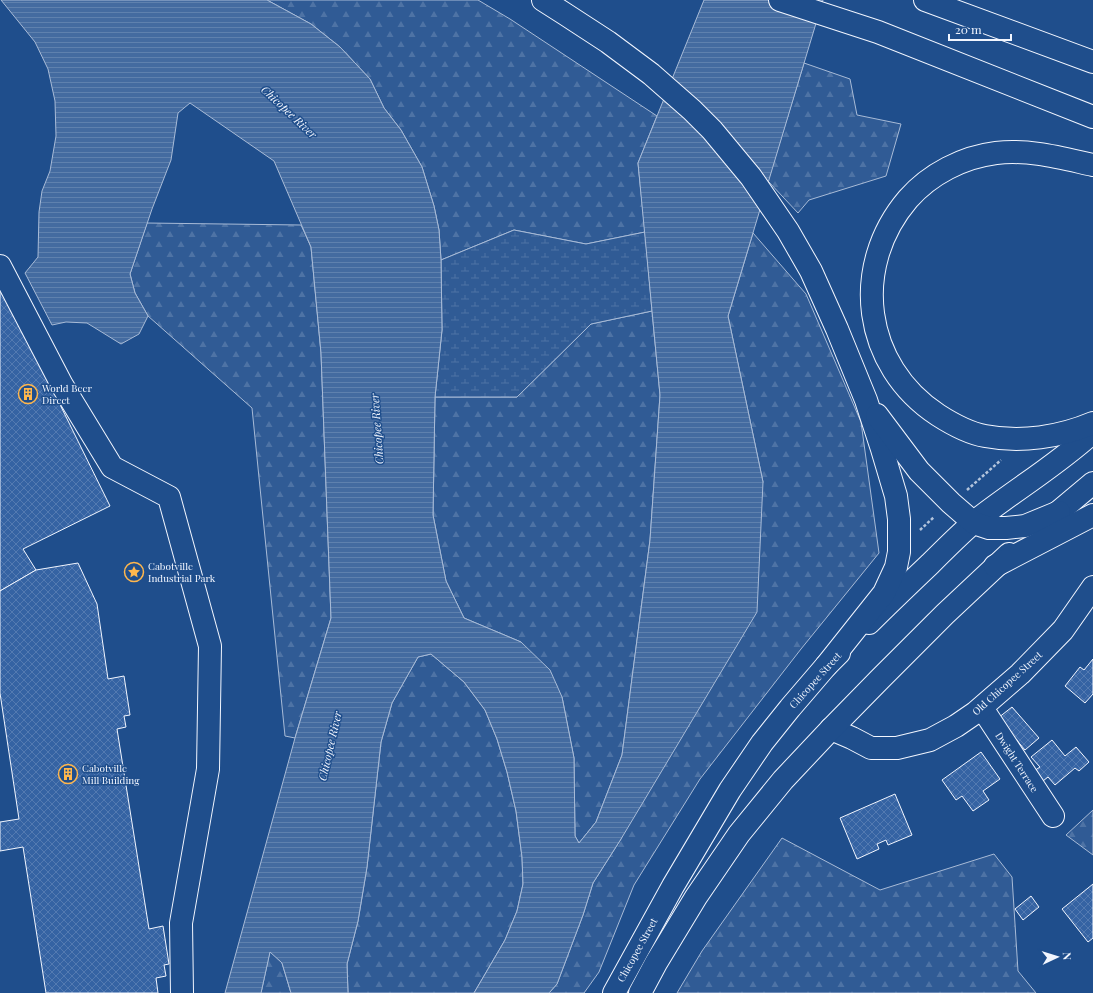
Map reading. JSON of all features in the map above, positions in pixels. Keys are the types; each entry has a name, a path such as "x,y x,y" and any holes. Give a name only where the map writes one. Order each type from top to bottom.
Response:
{"main road":[{"path":"542,0 629,57 692,110 731,152 771,204 788,231 811,271 840,335 866,400 896,496 899,519 899,552 896,567 884,593 826,666"},
{"path":"780,0 878,32 1093,117"},
{"path":"925,0 1093,62"},
{"path":"1093,165 1028,153 1010,152 995,153 965,161 938,174 912,194 900,208 890,224 882,240 876,258 872,291 874,321 878,337 891,367 915,398 947,421 965,430 1000,439 1035,438 1061,434 1093,423"},
{"path":"0,266 62,385 112,467 169,497 210,646 208,769 181,924 182,993"},
{"path":"866,400 919,471 951,503 974,523 989,528 1025,526 1059,512"},
{"name":"Chicopee Street","path":"614,993 673,886 730,790 762,743 790,708 826,666 947,547 1008,496 1044,472 1093,432"},
{"path":"640,993 656,963 696,897 739,834 783,780 944,614 995,566 1093,483"},
{"path":"995,566 1093,515"},
{"name":"Old Chicopee Street","path":"831,729 871,748 896,748 930,740 956,726 982,708 1020,674 1064,630 1093,587"},
{"name":"Dwight Terrace","path":"982,708 1053,816"}],"path":[{"path":"961,494 1007,456"},
{"path":"916,534 938,514"}],"green space":[{"path":"267,0 478,0 510,19 657,116 638,163 645,232 586,244 514,230 441,260 439,230 434,206 422,167 401,130 384,108 370,79 340,47 311,24"},
{"path":"804,63 850,79 857,115 901,124 886,176 809,200 798,213 768,181"},
{"path":"147,223 301,225 311,247 321,353 331,618 295,738 285,736 252,408 148,316 135,293 130,274"},
{"path":"514,230 586,244 645,232 652,311 591,324 517,397 435,397 442,330 441,260"},
{"path":"753,233 806,294 861,422 879,553 801,649 700,779 634,885 599,972 584,993 549,993 557,984 583,915 593,883 621,839 763,482 728,316"},
{"path":"652,311 660,395 650,540 622,755 596,822 579,843 575,836 574,758 562,697 521,642 464,618 446,581 433,515 435,397 517,397 591,324"},
{"path":"431,654 464,682 485,710 497,739 507,772 516,811 522,857 523,884 517,911 505,940 474,993 348,993 347,964 358,921 367,867 381,742 392,703 418,657"},
{"path":"1093,810 1093,855 1066,835"},
{"path":"782,838 880,890 994,854 1012,877 1018,971 1036,993 677,993 702,951"},
{"path":"270,951 282,963 291,993 261,993"}],"water":[{"name":"Chicopee River","path":"1,0 267,0 311,24 340,47 370,79 384,108 401,130 422,167 434,206 439,230 442,330 435,397 433,515 446,581 464,618 521,642 550,670 562,697 574,758 575,836 579,843 596,822 622,755 650,540 660,395 638,163 704,0 823,0 728,316 763,482 757,612 593,883 583,915 557,984 549,993 474,993 505,940 517,911 523,884 522,857 516,811 507,772 497,739 485,710 464,682 431,654 418,657 392,703 381,742 367,867 358,921 347,964 348,993 291,993 282,963 270,952 261,993 225,993 295,738 331,618 321,353 311,247 274,161 190,103 178,113 171,160 152,209 130,274 135,293 148,316 139,334 121,344 87,323 66,322 52,325 25,273 38,257 39,212 42,191 50,171 56,136 55,101 48,69 35,42"}],"building":[{"name":"World Beer Direct","path":"0,283 110,506 23,549 36,570 0,591"},
{"name":"Cabotville Mill Building","path":"78,563 97,604 108,679 124,676 130,715 124,716 126,727 117,729 149,929 163,926 169,964 164,965 166,976 156,978 158,993 46,993 23,847 0,851 0,822 19,819 0,693 0,591 36,570"},
{"path":"1093,659 1093,694 1085,703 1065,686 1080,667 1084,670"},
{"path":"1012,707 1039,738 1025,750 998,718"},
{"path":"1052,740 1065,756 1076,747 1089,762 1079,771 1075,768 1055,785 1048,777 1043,781 1034,771 1040,767 1031,757"},
{"path":"981,752 1000,779 983,791 989,800 973,811 962,796 956,800 942,780"},
{"path":"895,794 912,835 888,845 886,840 877,844 879,849 857,859 840,818"},
{"path":"1093,884 1093,938 1088,942 1062,909"},
{"path":"1031,896 1039,907 1023,920 1015,909"}],"place":[{"name":"World Beer Direct","path":"28,394"},
{"name":"Cabotville Industrial Park","path":"134,572"},
{"name":"Cabotville Mill Building","path":"68,774"}]}
